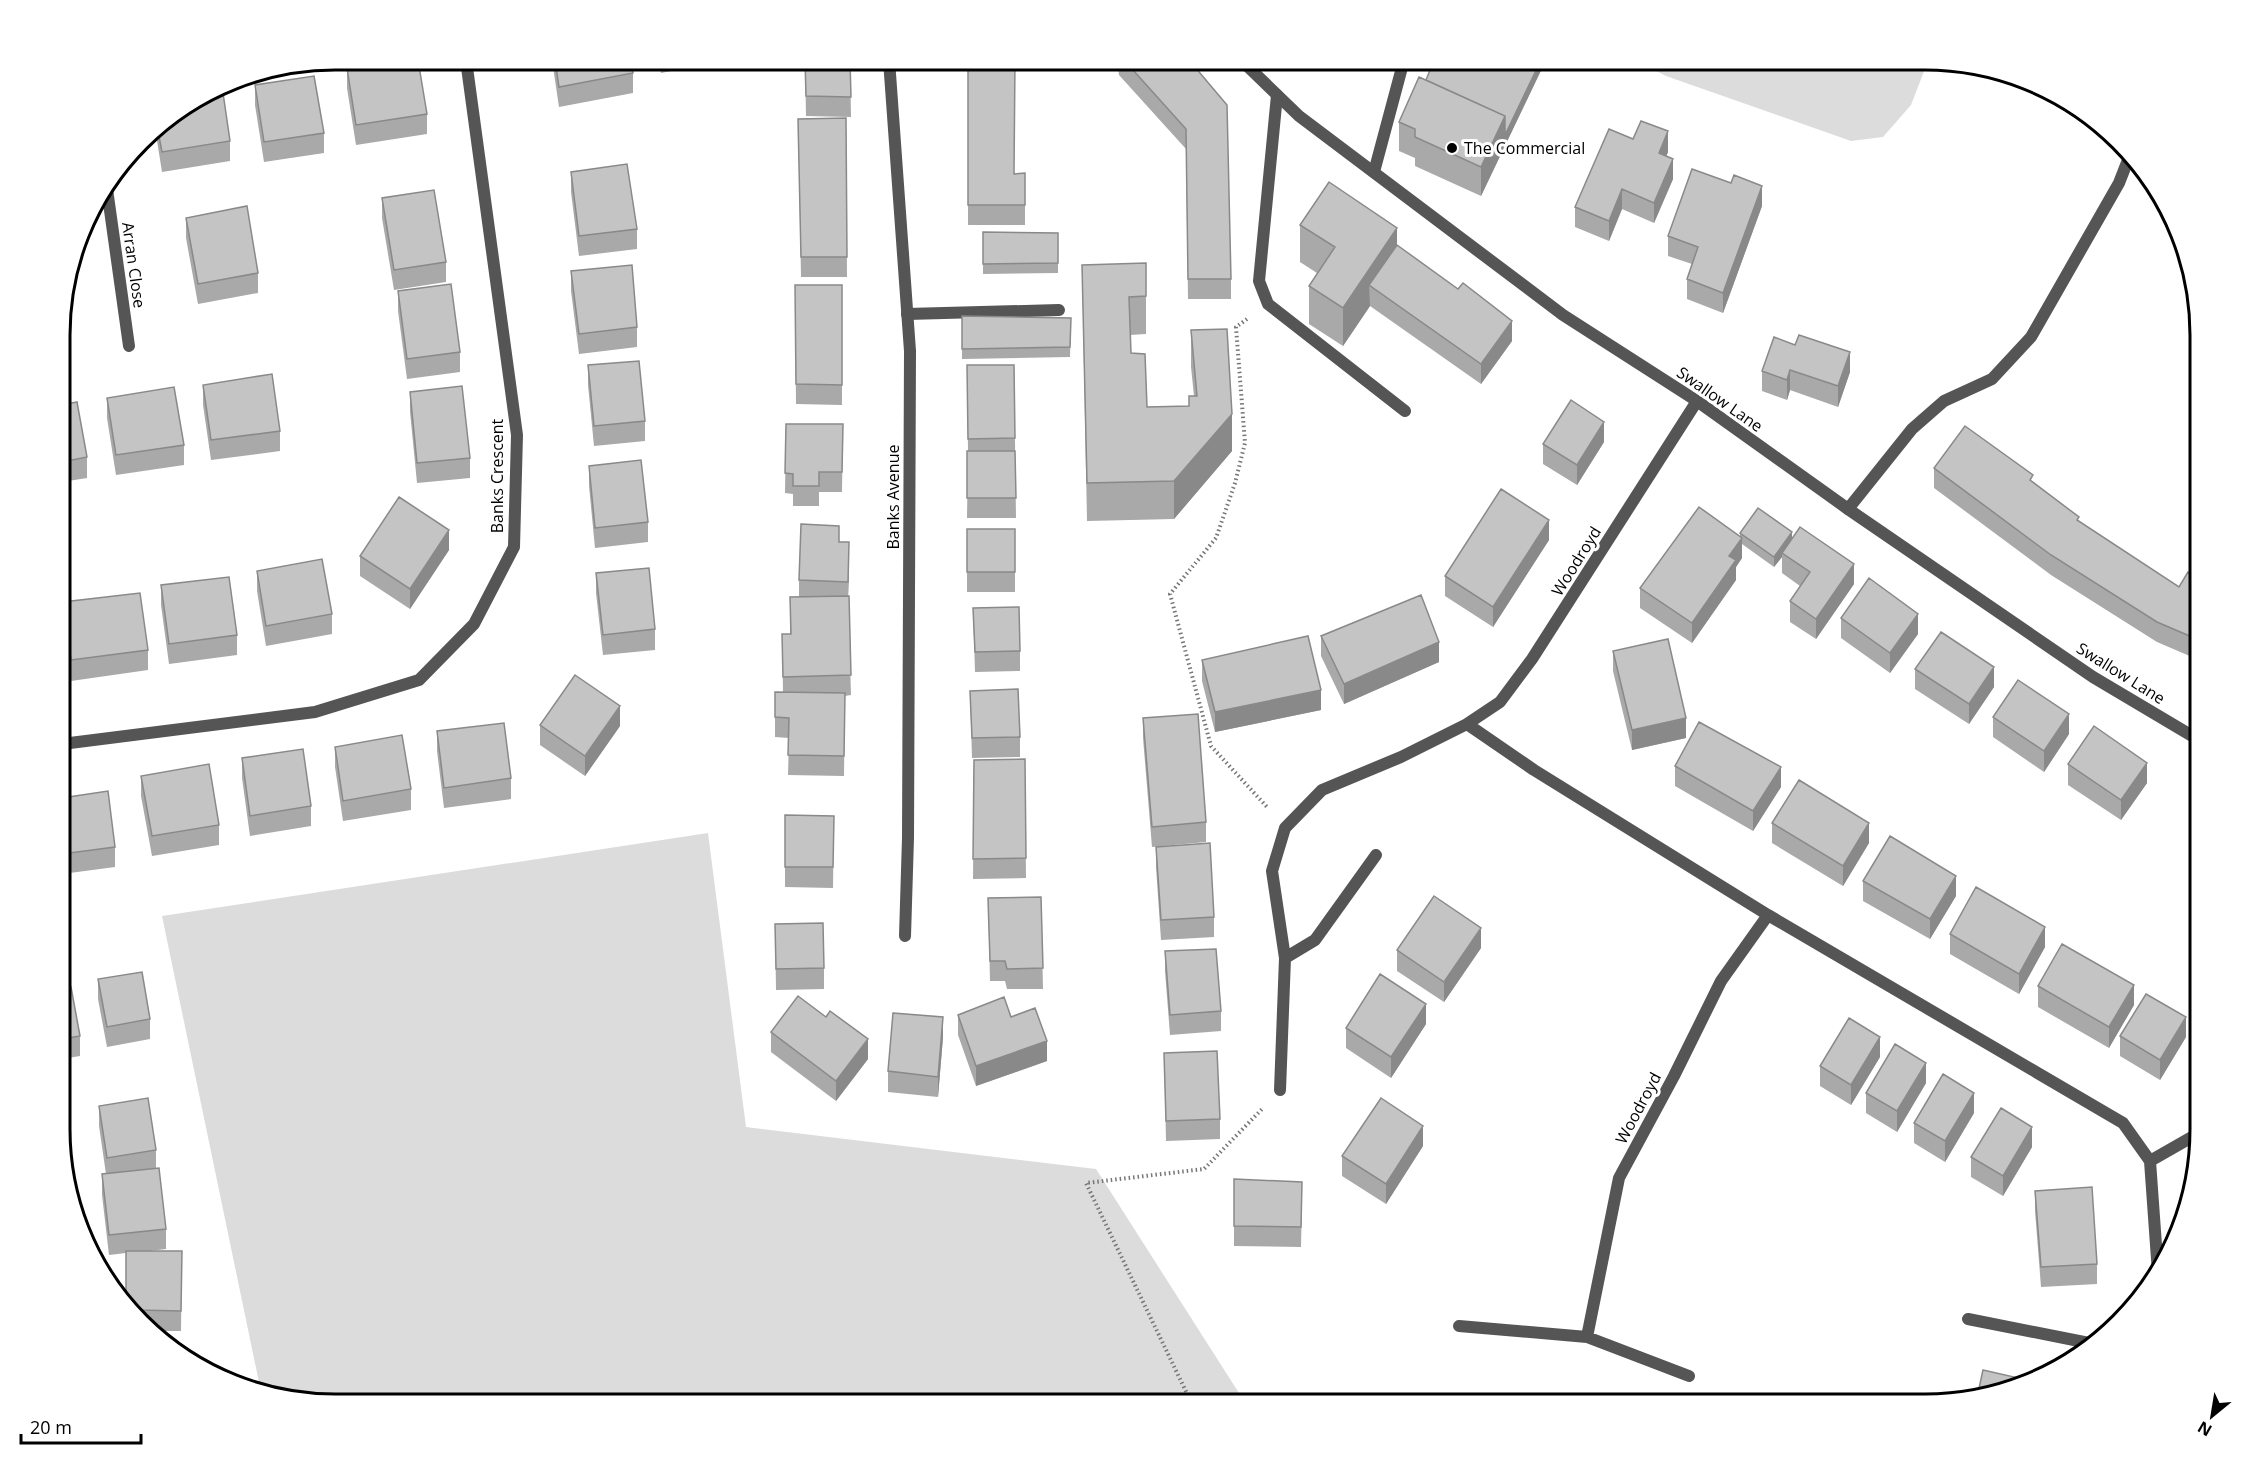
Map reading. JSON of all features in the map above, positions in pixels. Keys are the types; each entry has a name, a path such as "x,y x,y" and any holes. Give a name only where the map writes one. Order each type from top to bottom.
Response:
{"street":[{"name":"Banks Crescent","path":"70,743 315,712 419,680 474,624 514,547 517,435 467,70"},
{"name":"Banks Avenue","path":"891,70 910,375 906,936"},
{"name":"Swallow Lane","path":"1252,70 1299,116 1563,315 1697,401 1848,509 2093,677 2190,735"},
{"path":"1374,172 1401,70"},
{"path":"1278,95 1259,281 1268,304 1405,411"},
{"path":"1848,509 1912,429 1944,401 1992,379 2031,337 2119,183 2126,164"},
{"name":"Arran Close","path":"108,199 129,346"},
{"path":"907,314 1059,310"},
{"name":"Woodroyd","path":"1280,1090 1285,958 1272,871 1285,828 1323,790 1401,757 1467,724 1500,702 1532,660 1697,401"},
{"path":"1467,724 1534,770 1768,915 2123,1123 2150,1161 2157,1256"},
{"path":"1285,958 1316,940 1376,855"},
{"name":"Woodroyd","path":"1587,1337 1619,1178 1722,981 1768,915"},
{"path":"2150,1161 2189,1138"},
{"path":"1968,1319 2082,1342"},
{"path":"1459,1326 1587,1337 1689,1376"}],"path":[{"path":"1268,304 1236,327 1245,443 1236,483 1216,538 1170,594 1211,746 1285,828"},
{"path":"1187,1394 1086,1183 1204,1169 1280,1090"}],"shaded area":[{"path":"1654,70 1925,70 1911,105 1883,137 1851,141"},
{"path":"708,833 746,1127 1096,1169 1240,1394 335,1394 301,1391 259,1382 162,916"}],"building":[{"path":"347,70 420,70 427,114 356,125"},
{"path":"556,70 632,70 633,73 559,87"},
{"path":"805,70 850,70 851,97 806,96"},
{"path":"968,70 1015,70 1014,174 1025,173 1025,205 968,205"},
{"path":"1133,70 1197,70 1227,105 1231,279 1188,279 1186,129"},
{"path":"1430,70 1536,70 1505,135 1505,116 1426,80"},
{"path":"314,76 324,133 264,142 255,85"},
{"path":"1419,77 1505,116 1481,167 1415,137 1415,129 1399,122"},
{"path":"223,96 230,141 162,152 159,138 161,136 188,115"},
{"path":"846,118 847,257 801,257 798,119"},
{"path":"1641,121 1668,131 1659,153 1673,159 1654,203 1622,189 1609,221 1575,207 1609,129 1633,139"},
{"path":"627,164 637,229 579,236 571,172"},
{"path":"1692,169 1731,183 1734,175 1762,186 1723,293 1687,279 1698,247 1668,236"},
{"path":"1329,182 1397,228 1343,308 1309,286 1335,247 1300,225"},
{"path":"434,190 446,262 394,270 382,198"},
{"path":"247,206 258,273 198,284 186,218"},
{"path":"983,232 1058,233 1058,263 983,264"},
{"path":"1397,245 1458,289 1463,283 1512,321 1481,364 1369,285"},
{"path":"1146,263 1146,296 1129,297 1131,353 1145,354 1147,407 1189,406 1189,396 1197,396 1191,330 1227,329 1232,414 1174,481 1087,483 1082,265"},
{"path":"632,265 637,327 579,334 571,271"},
{"path":"451,284 460,352 407,359 398,291"},
{"path":"795,285 842,285 842,385 796,384"},
{"path":"962,316 1071,318 1070,347 962,349"},
{"path":"1799,335 1850,352 1838,386 1790,370 1787,380 1762,371 1774,337 1795,345"},
{"path":"639,361 645,421 594,426 588,365"},
{"path":"967,365 1014,365 1015,438 968,439"},
{"path":"272,374 280,431 211,440 203,385"},
{"path":"462,386 470,458 417,463 410,392"},
{"path":"174,387 184,445 116,455 107,398"},
{"path":"1571,400 1604,422 1577,465 1543,444"},
{"path":"77,402 87,457 70,460 70,403"},
{"path":"786,424 843,424 842,472 819,472 819,486 793,486 793,474 785,473"},
{"path":"1965,426 2033,475 2030,480 2079,517 2077,520 2179,587 2188,572 2190,573 2190,636 2157,622 2051,555 1934,468"},
{"path":"967,451 1015,451 1016,498 967,498"},
{"path":"641,460 648,522 595,528 589,466"},
{"path":"1501,489 1549,520 1493,607 1445,576"},
{"path":"399,497 449,530 410,589 360,556"},
{"path":"1699,507 1742,538 1729,556 1736,560 1692,623 1640,588"},
{"path":"1758,508 1792,532 1774,557 1740,533"},
{"path":"801,524 839,526 839,542 849,542 848,582 799,580"},
{"path":"1800,527 1854,564 1816,619 1790,601 1810,572 1782,553"},
{"path":"967,529 1015,529 1015,572 967,572"},
{"path":"322,559 332,614 266,626 257,571"},
{"path":"649,568 655,629 603,635 596,573"},
{"path":"229,577 237,635 169,644 161,585"},
{"path":"1869,578 1918,614 1890,653 1841,618"},
{"path":"140,593 148,650 71,660 70,601"},
{"path":"1421,595 1439,642 1344,684 1321,636"},
{"path":"849,596 851,675 783,677 782,634 791,634 790,597"},
{"path":"1019,607 1020,651 975,652 973,608"},
{"path":"1941,632 1994,667 1969,704 1915,669"},
{"path":"1308,636 1321,690 1215,712 1202,660"},
{"path":"1668,639 1686,718 1632,730 1613,651"},
{"path":"575,675 620,706 585,756 540,725"},
{"path":"2018,680 2069,714 2044,751 1993,717"},
{"path":"1018,689 1020,737 972,738 970,691"},
{"path":"775,692 845,693 844,756 788,755 789,718 775,717"},
{"path":"1198,714 1206,822 1152,827 1143,718"},
{"path":"1699,722 1781,767 1753,811 1675,766"},
{"path":"504,723 511,778 444,788 437,731"},
{"path":"2094,726 2147,763 2121,800 2068,764"},
{"path":"402,735 411,789 343,801 335,747"},
{"path":"303,749 311,806 250,816 242,758"},
{"path":"1025,759 1026,858 973,859 974,760"},
{"path":"209,764 219,825 152,836 141,776"},
{"path":"1799,780 1869,823 1843,866 1772,823"},
{"path":"108,791 115,847 70,853 70,797"},
{"path":"785,815 834,816 833,867 785,867"},
{"path":"1890,836 1956,876 1930,919 1863,881"},
{"path":"1210,843 1214,917 1161,920 1156,847"},
{"path":"1976,887 2045,927 2019,974 1950,934"},
{"path":"1434,896 1481,928 1444,982 1397,950"},
{"path":"1041,897 1043,968 1007,969 1005,961 990,961 988,898"},
{"path":"823,923 824,968 776,969 775,924"},
{"path":"2062,944 2134,985 2109,1027 2038,986"},
{"path":"1216,949 1221,1011 1170,1015 1165,951"},
{"path":"142,972 150,1019 107,1027 98,979"},
{"path":"1380,974 1426,1004 1391,1057 1346,1028"},
{"path":"70,987 80,1036 70,1038"},
{"path":"2146,994 2186,1017 2160,1060 2120,1036"},
{"path":"798,996 826,1017 830,1011 868,1039 836,1081 771,1032"},
{"path":"1004,997 1011,1017 1035,1008 1047,1041 976,1066 958,1015"},
{"path":"893,1013 943,1017 938,1077 888,1071"},
{"path":"1849,1018 1880,1037 1851,1085 1820,1066"},
{"path":"1895,1044 1926,1063 1897,1111 1866,1093"},
{"path":"1217,1051 1220,1119 1166,1121 1164,1053"},
{"path":"1943,1074 1974,1093 1945,1141 1914,1123"},
{"path":"148,1098 156,1150 107,1158 99,1106"},
{"path":"1381,1098 1423,1126 1386,1184 1342,1156"},
{"path":"2001,1108 2032,1127 2003,1176 1971,1157"},
{"path":"159,1168 166,1229 109,1235 102,1174"},
{"path":"1234,1179 1302,1182 1301,1227 1234,1226"},
{"path":"2092,1187 2097,1264 2041,1267 2035,1191"},
{"path":"126,1251 182,1251 181,1311 143,1310 126,1291"},
{"path":"1983,1370 2015,1377 1993,1384 1979,1387"}],"place":[{"name":"The Commercial","path":"1452,148"}]}
